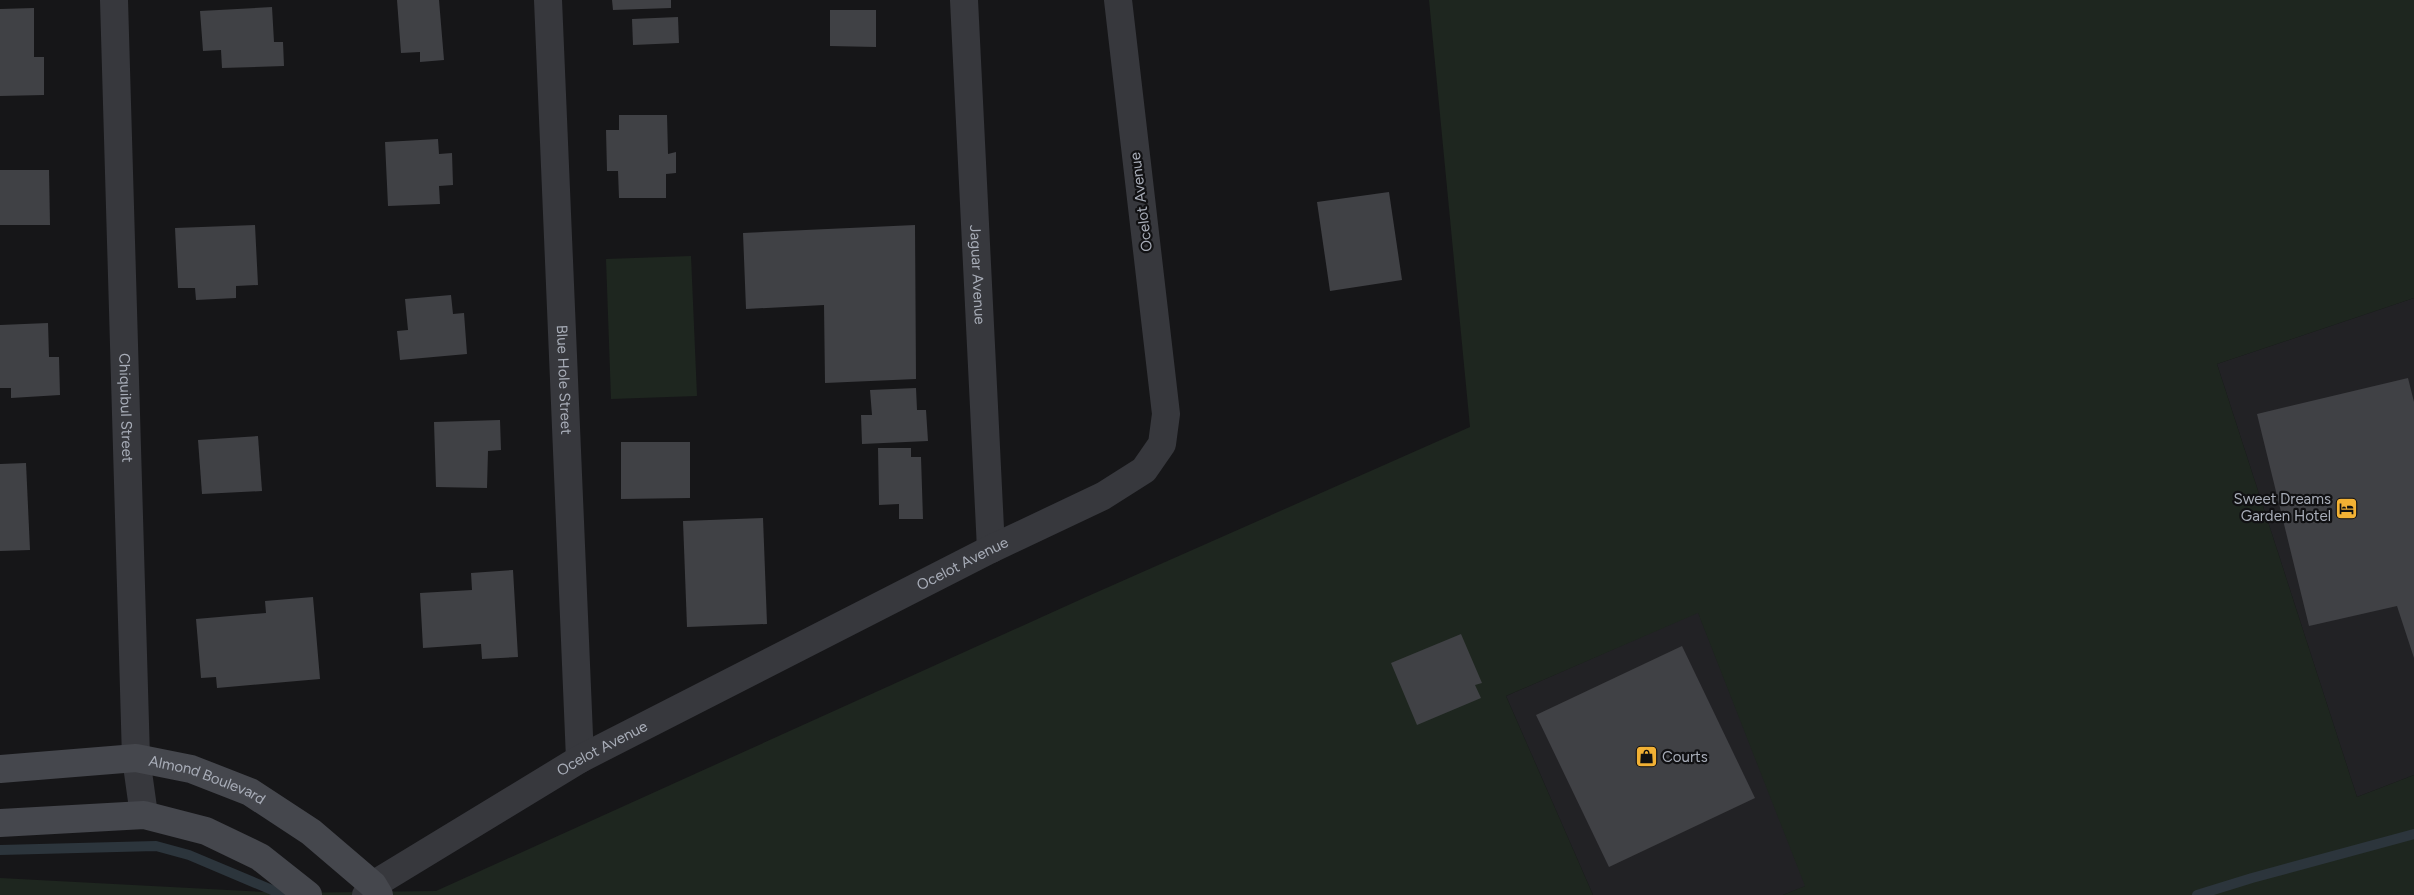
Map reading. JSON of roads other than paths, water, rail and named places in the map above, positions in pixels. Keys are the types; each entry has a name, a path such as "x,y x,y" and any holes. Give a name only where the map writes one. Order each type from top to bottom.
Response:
{"street":[{"name":"Chiquibul Street","path":"114,0 136,758 144,815"},
{"name":"Blue Hole Street","path":"548,0 580,758"},
{"name":"Jaguar Avenue","path":"964,0 991,549"},
{"name":"Ocelot Avenue","path":"372,892 580,758 991,549 1103,496 1144,470 1162,444 1166,414 1118,0"},
{"name":"Almond Boulevard","path":"0,770 136,758 191,768 250,792 310,832 372,892"},
{"path":"0,823 144,815 206,832 260,857 308,895"}],"waterway":[{"path":"2197,895 2414,834"},
{"path":"0,850 156,846 189,855 284,895"}],"place":[{"name":"Sweet Dreams Garden Hotel","path":"2347,508"},
{"name":"Courts","path":"1646,757"}]}
